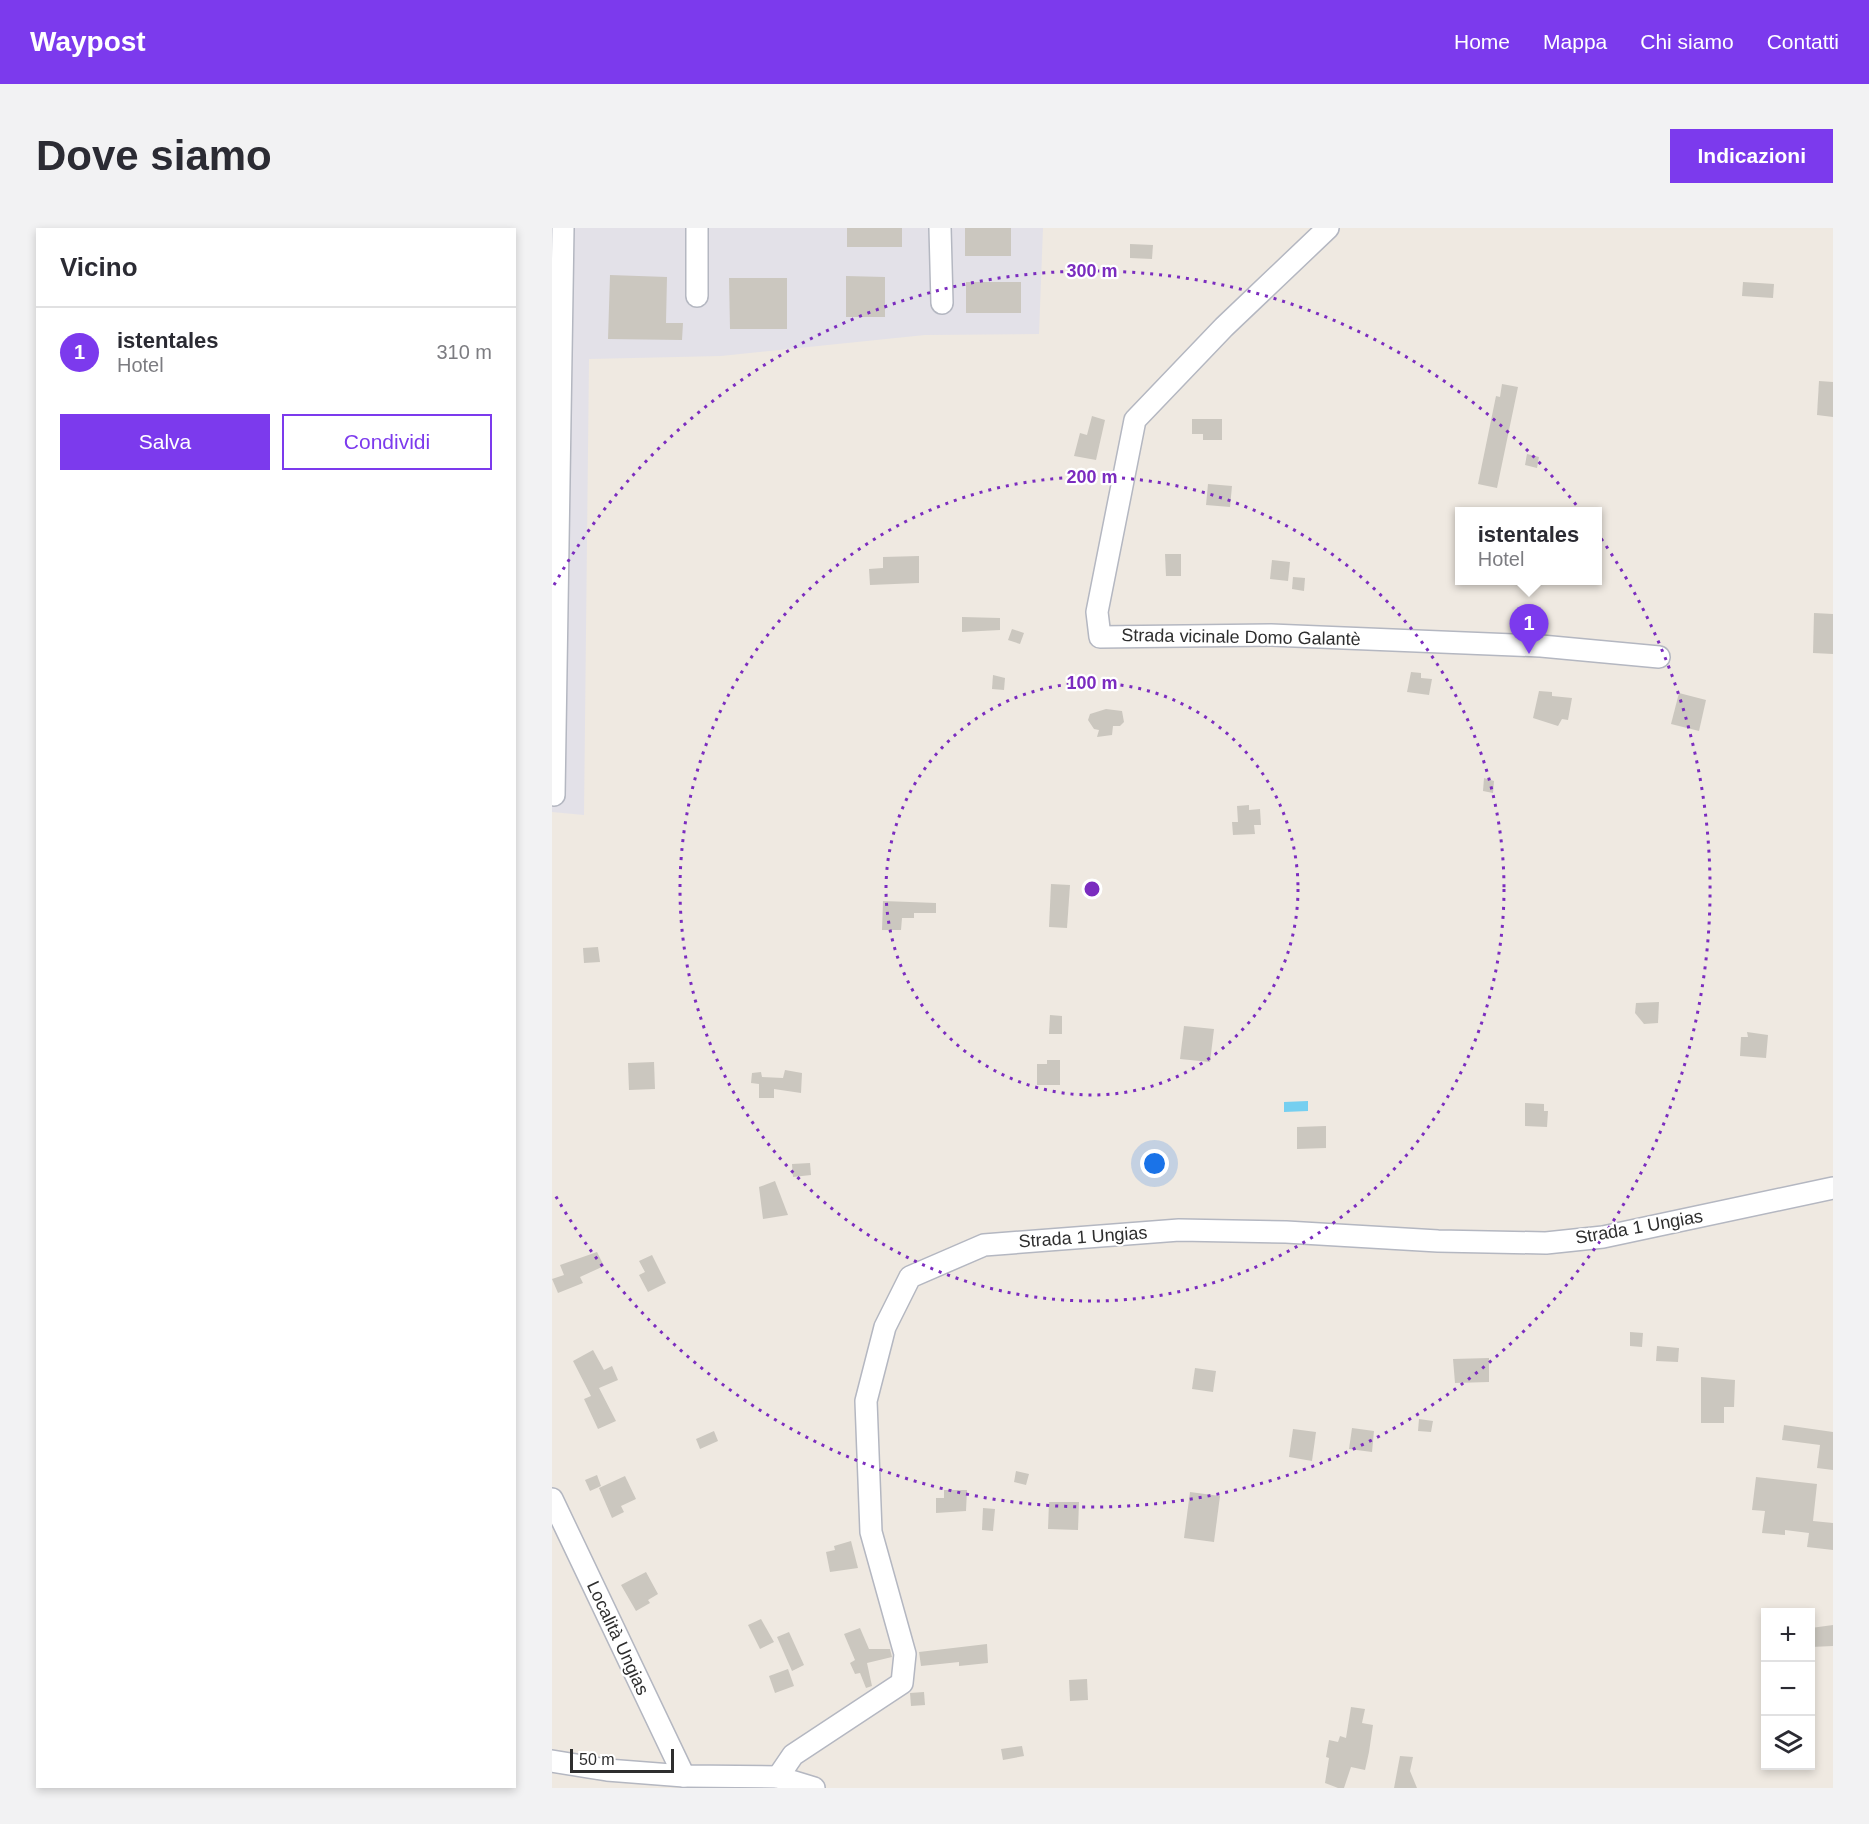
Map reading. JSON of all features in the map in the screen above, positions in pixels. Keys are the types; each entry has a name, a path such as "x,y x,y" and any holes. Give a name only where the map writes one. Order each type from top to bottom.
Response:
{"street":[{"path":"554,795 555,505 562,228"},
{"path":"697,296 698,228"},
{"path":"940,228 942,303"},
{"name":"Strada vicinale Domo Galantè","path":"1328,228 1224,327 1135,420 1097,612 1100,637 1271,635 1541,646 1659,657"},
{"name":"Strada 1 Ungias","path":"778,1778 793,1755 902,1683 905,1654 871,1532 866,1401 885,1327 910,1277 984,1245 1179,1230 1286,1232 1438,1241 1546,1243 1591,1239 1833,1188"},
{"name":"Località Ungias","path":"552,1499 684,1776"},
{"path":"552,1761 607,1770 684,1776 778,1778 814,1788"}],"shaded area":[{"path":"552,228 1043,228 1039,334 925,335 721,356 589,359 584,815 552,812"}],"water":[{"path":"1308,1101 1308,1111 1284,1112 1284,1102"}],"building":[{"path":"847,228 902,228 902,247 847,247"},
{"path":"965,228 1011,228 1011,256 965,256"},
{"path":"1130,244 1153,245 1152,259 1130,258"},
{"path":"610,275 667,277 666,323 683,323 682,340 608,339"},
{"path":"846,276 885,277 885,317 846,317"},
{"path":"729,278 787,278 787,329 730,329"},
{"path":"966,282 1021,282 1021,313 966,313"},
{"path":"1743,282 1774,284 1773,298 1742,296"},
{"path":"1819,381 1833,382 1833,417 1817,415"},
{"path":"1502,384 1518,387 1497,488 1478,484 1496,396 1500,397"},
{"path":"1092,416 1105,420 1096,460 1074,456 1080,433 1087,435"},
{"path":"1192,419 1222,419 1222,440 1203,440 1203,434 1192,434"},
{"path":"1527,454 1539,457 1537,468 1525,465"},
{"path":"1208,484 1232,486 1230,507 1206,505"},
{"path":"1165,554 1181,554 1181,576 1166,576"},
{"path":"919,556 919,583 870,585 869,569 883,568 883,557"},
{"path":"1272,560 1290,562 1288,581 1270,579"},
{"path":"1293,577 1305,578 1304,591 1292,589"},
{"path":"1814,613 1833,614 1833,654 1813,653"},
{"path":"962,617 1000,618 1000,630 962,632"},
{"path":"1012,629 1024,633 1020,644 1008,640"},
{"path":"1411,672 1421,673 1421,678 1432,679 1429,695 1407,692"},
{"path":"993,675 1005,678 1004,690 992,689"},
{"path":"1539,691 1552,692 1552,696 1572,698 1568,720 1562,719 1558,726 1533,718"},
{"path":"1679,693 1706,700 1699,731 1671,724"},
{"path":"1106,709 1122,711 1124,722 1120,726 1113,726 1112,735 1097,737 1099,730 1094,729 1088,720 1090,714"},
{"path":"1484,778 1494,781 1493,793 1483,791"},
{"path":"1249,805 1249,810 1260,809 1261,825 1254,825 1255,834 1233,835 1232,822 1238,822 1237,806"},
{"path":"1051,884 1070,885 1067,928 1049,927"},
{"path":"883,901 936,903 936,913 914,913 914,918 902,918 901,930 882,930"},
{"path":"598,947 600,962 584,963 583,948"},
{"path":"1659,1002 1658,1023 1644,1024 1635,1013 1636,1003"},
{"path":"1050,1015 1062,1016 1062,1034 1049,1034"},
{"path":"1184,1026 1214,1029 1210,1062 1180,1059"},
{"path":"1747,1032 1768,1035 1766,1058 1740,1056 1741,1037 1748,1037"},
{"path":"1047,1060 1060,1060 1060,1085 1037,1085 1037,1064 1047,1064"},
{"path":"654,1062 655,1089 629,1090 628,1063"},
{"path":"785,1070 802,1073 801,1093 774,1089 774,1098 759,1098 759,1084 751,1083 752,1073 761,1072 762,1077 783,1078"},
{"path":"1525,1103 1544,1104 1544,1111 1548,1111 1547,1127 1525,1126"},
{"path":"1326,1126 1326,1148 1297,1149 1297,1127"},
{"path":"810,1163 811,1175 793,1177 792,1164"},
{"path":"775,1181 788,1215 763,1219 759,1187"},
{"path":"597,1252 604,1266 580,1277 583,1283 558,1293 552,1279 564,1275 560,1265"},
{"path":"652,1255 666,1283 648,1292 639,1275 645,1272 639,1261"},
{"path":"1630,1332 1643,1333 1642,1347 1630,1346"},
{"path":"1657,1346 1679,1348 1678,1362 1656,1361"},
{"path":"593,1350 604,1370 612,1366 618,1380 599,1388 616,1421 598,1429 584,1399 591,1396 573,1361"},
{"path":"1489,1358 1489,1382 1455,1383 1453,1359"},
{"path":"1195,1368 1216,1371 1213,1392 1192,1389"},
{"path":"1701,1377 1735,1380 1734,1407 1724,1407 1724,1423 1701,1423"},
{"path":"1419,1419 1433,1421 1431,1432 1418,1431"},
{"path":"1784,1425 1833,1432 1833,1470 1817,1468 1820,1445 1782,1440"},
{"path":"1352,1428 1374,1431 1372,1452 1349,1449"},
{"path":"1293,1429 1316,1432 1312,1461 1289,1457"},
{"path":"714,1431 718,1441 700,1449 696,1439"},
{"path":"1016,1471 1029,1474 1026,1485 1014,1482"},
{"path":"597,1475 601,1486 590,1491 585,1480"},
{"path":"625,1476 636,1499 621,1506 624,1512 612,1518 599,1488"},
{"path":"1756,1477 1817,1484 1813,1521 1833,1523 1833,1550 1807,1547 1809,1533 1785,1530 1785,1535 1762,1533 1765,1511 1752,1510"},
{"path":"944,1490 967,1490 966,1511 936,1513 936,1498 944,1498"},
{"path":"1190,1492 1220,1496 1214,1542 1184,1538"},
{"path":"1049,1502 1079,1502 1078,1530 1048,1529"},
{"path":"983,1508 995,1509 993,1531 982,1530"},
{"path":"851,1541 858,1568 830,1572 826,1552 835,1550 834,1546"},
{"path":"646,1572 658,1594 648,1600 650,1603 636,1611 621,1585"},
{"path":"761,1619 774,1642 760,1649 748,1625"},
{"path":"1833,1625 1833,1646 1815,1647 1815,1627"},
{"path":"860,1628 869,1649 890,1649 892,1657 867,1663 872,1686 866,1688 860,1673 855,1674 850,1663 855,1660 844,1634"},
{"path":"789,1632 804,1665 792,1671 777,1637"},
{"path":"987,1644 988,1663 959,1666 959,1662 921,1666 919,1652"},
{"path":"788,1669 794,1686 775,1693 769,1676"},
{"path":"1087,1679 1088,1700 1070,1701 1069,1680"},
{"path":"924,1692 925,1705 911,1706 910,1693"},
{"path":"1351,1707 1365,1709 1362,1723 1373,1725 1369,1752 1365,1770 1351,1767 1344,1788 1338,1788 1325,1783 1329,1758 1326,1757 1329,1740 1338,1742 1340,1736 1346,1738"},
{"path":"1022,1746 1024,1756 1003,1760 1001,1749"},
{"path":"1400,1756 1413,1757 1410,1771 1417,1788 1394,1788"}],"place":[{"name":"istentales","path":"1529,654"}]}
